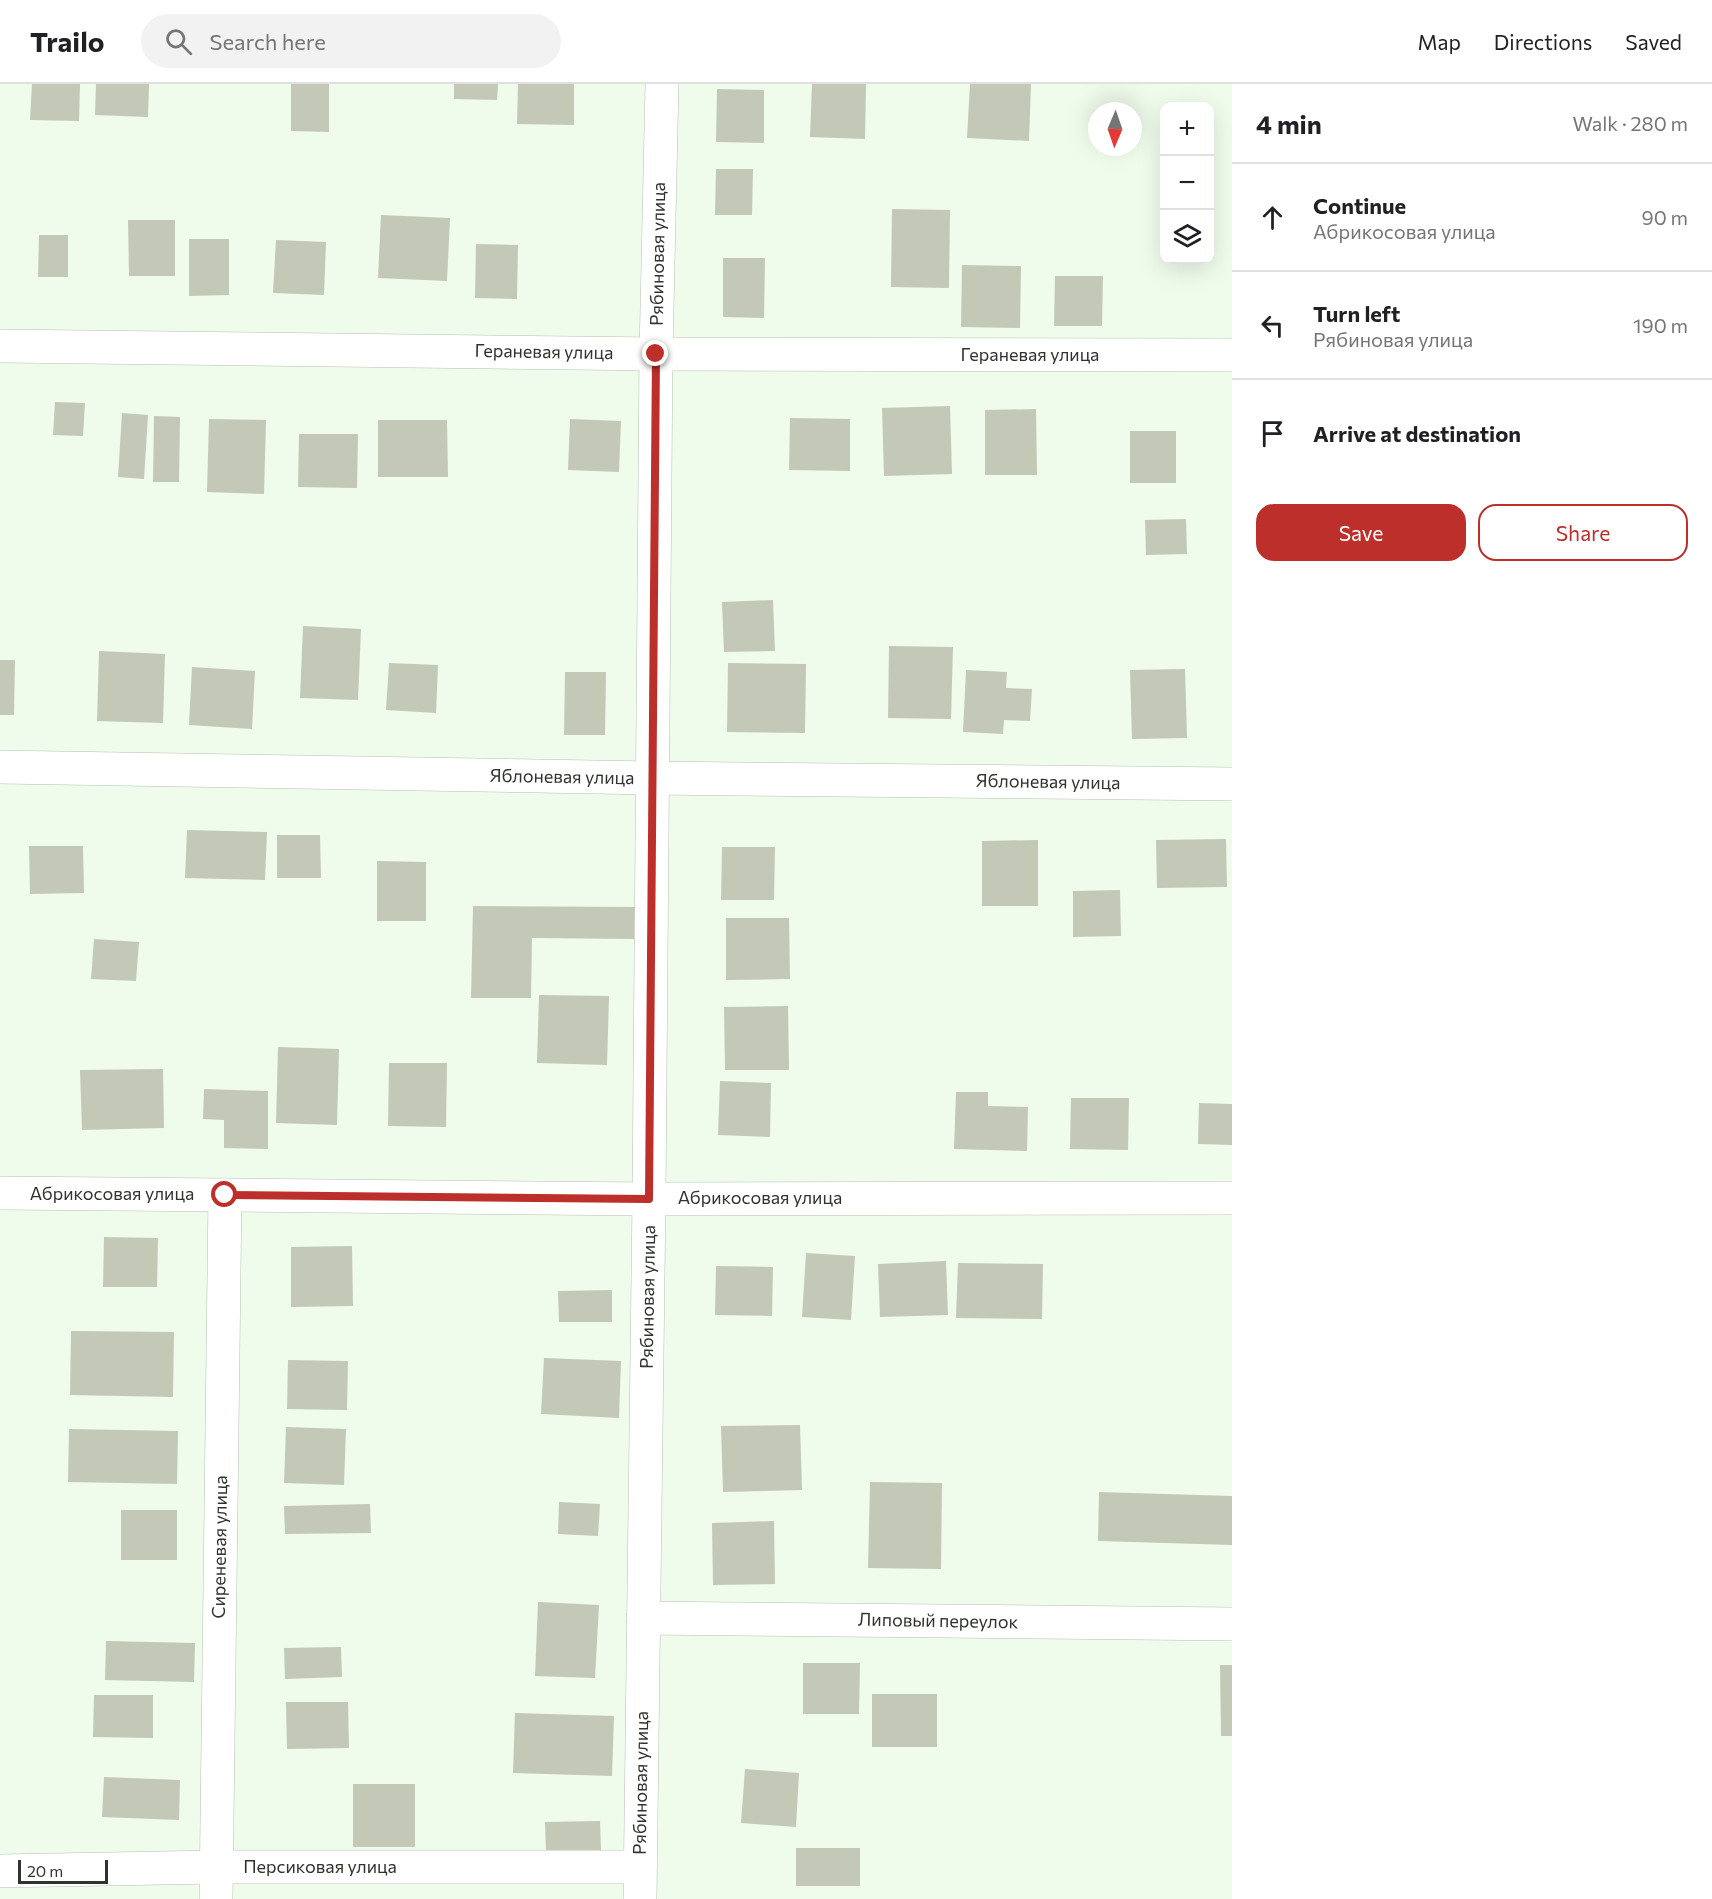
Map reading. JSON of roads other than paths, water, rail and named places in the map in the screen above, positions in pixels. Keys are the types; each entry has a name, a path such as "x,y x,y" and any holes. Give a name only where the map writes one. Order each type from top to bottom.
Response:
{"street":[{"name":"Рябиновая улица","path":"640,1899 656,354 662,84"},
{"name":"Гераневая улица","path":"0,346 656,354 1232,355"},
{"name":"Яблоневая улица","path":"0,767 653,778 1232,784"},
{"name":"Абрикосовая улица","path":"0,1193 649,1199 1232,1198"},
{"name":"Сиреневая улица","path":"216,1899 225,1195"},
{"name":"Липовый переулок","path":"643,1618 1232,1624"},
{"name":"Персиковая улица","path":"0,1871 216,1867 640,1867"}]}
